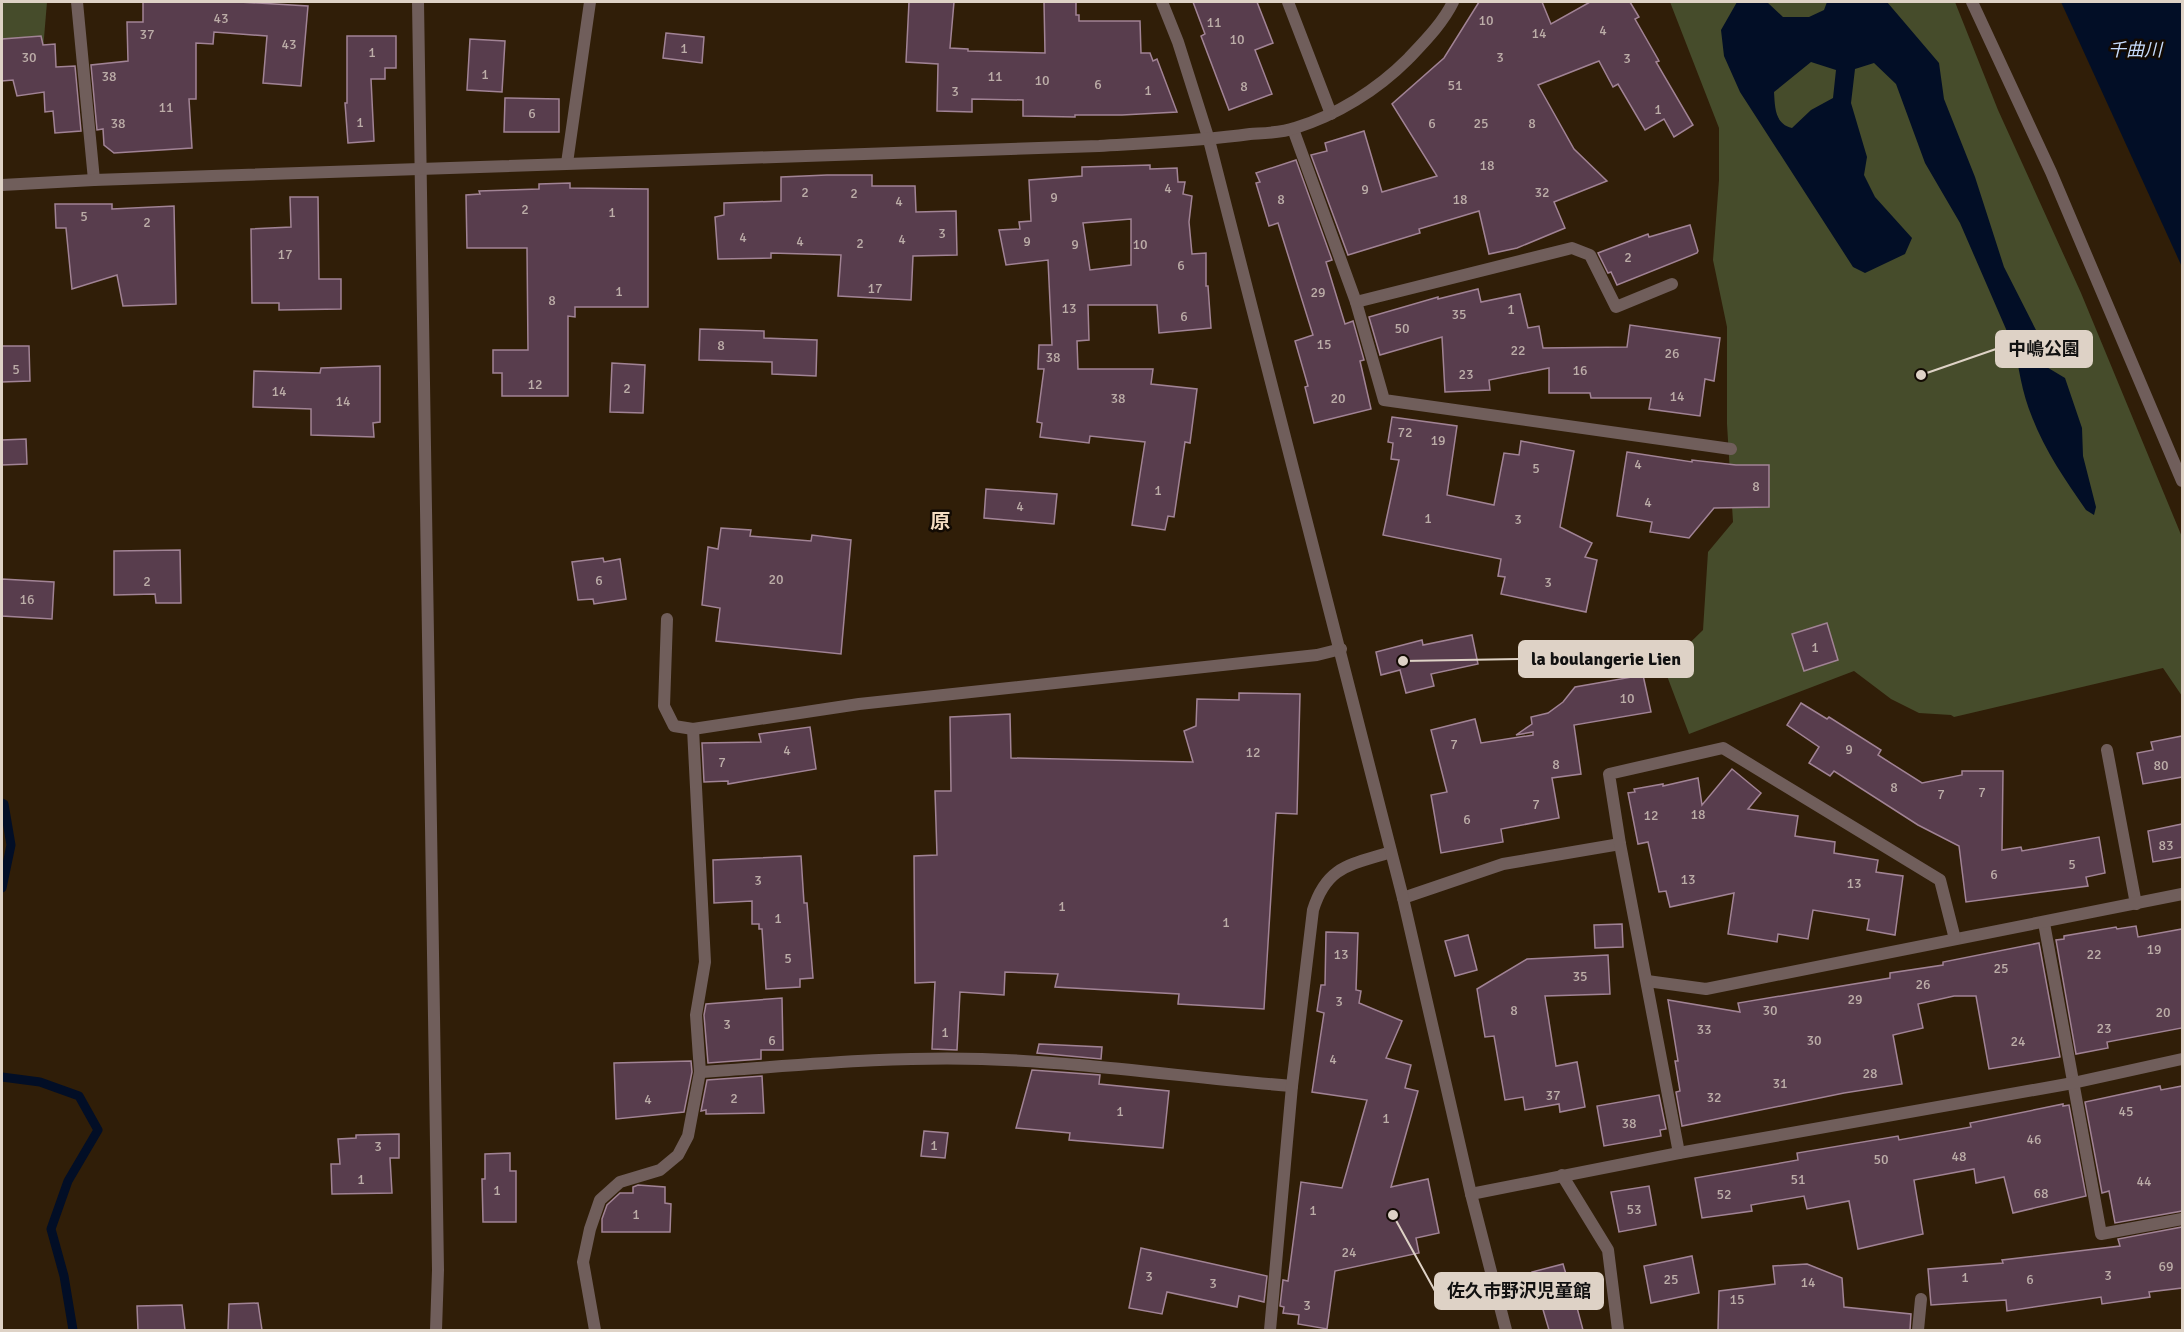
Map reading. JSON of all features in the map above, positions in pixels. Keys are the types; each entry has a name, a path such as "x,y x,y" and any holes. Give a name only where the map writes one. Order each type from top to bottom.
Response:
{"street":[{"path":"77,2 94,180"},
{"path":"418,2 438,1270 436,1330"},
{"path":"567,163 590,2"},
{"path":"1162,2 1178,42 1209,140 1341,648 1403,898 1471,1194 1506,1330"},
{"path":"1288,2 1331,114"},
{"path":"2,185 567,163 1075,147 1209,140 1293,129 1331,114 1365,95 1395,72 1423,43 1453,2"},
{"path":"1972,2 2068,213 2182,481"},
{"path":"1293,129 1356,302 1384,400 1731,449"},
{"path":"1356,302 1572,248 1590,255 1616,308 1672,284"},
{"path":"667,619 664,706 674,726 693,729 859,704 1306,656 1341,648"},
{"path":"595,1330 583,1262 590,1229 600,1200 620,1182 660,1170 678,1155 688,1136 700,1072 696,1015 705,962 693,729"},
{"path":"1679,1153 1620,844 1609,774 1723,748 1940,880 1955,939"},
{"path":"2107,750 2136,904"},
{"path":"1403,898 1503,864 1620,844"},
{"path":"1270,1330 1292,1086 1314,910 1319,892 1330,876 1348,866 1391,852"},
{"path":"1647,981 1706,989 2182,894"},
{"path":"2044,923 2101,1234 2182,1219"},
{"path":"700,1072 882,1060 982,1059 1292,1086"},
{"path":"1471,1194 1679,1153 2073,1083 2182,1059"},
{"path":"1562,1175 1608,1250 1618,1330"},
{"path":"1918,1330 1921,1299"}],"green space":[{"path":"2,2 47,2 43,50 2,45"},
{"path":"1670,2 1955,2 1998,110 2081,293 2182,537 2182,696 2163,668 1954,717 1919,713 1891,699 1854,671 1689,734 1664,668 1703,630 1708,552 1733,522 1727,424 1727,327 1713,260 1719,180 1719,128"}],"water":[{"path":"1737,2 1767,2 1783,17 1809,17 1824,10 1827,2 1887,2 1939,63 1944,99 1975,177 2004,267 2037,332 2040,363 2065,378 2082,428 2083,456 2096,507 2094,515 2086,510 2071,488 2037,430 2023,389 2014,340 2009,336 1960,223 1925,163 1896,84 1874,63 1855,69 1851,103 1867,157 1864,175 1875,197 1912,238 1905,254 1865,273 1853,267 1740,92 1724,56 1721,30","holes":["1811,62 1836,70 1833,98 1811,110 1792,128 1782,123 1777,114 1774,92"]},
{"name":"千曲川","path":"2061,2 2182,2 2182,267"}],"building":[{"path":"143,2 239,2 308,6 301,86 263,83 267,36 214,32 213,44 196,43 196,99 189,99 192,148 114,153 104,145 103,129 97,130 91,65 128,61 127,22 143,22"},
{"path":"909,2 954,2 950,48 968,49 968,51 1045,53 1044,2 1076,2 1076,15 1079,15 1079,21 1140,21 1141,53 1150,53 1153,61 1157,59 1177,112 1075,115 1075,117 1023,116 1023,100 972,99 972,112 937,111 938,64 906,62"},
{"path":"1193,2 1257,2 1273,43 1255,50 1272,94 1229,110 1201,36 1205,34"},
{"path":"1479,2 1542,2 1551,24 1590,2 1630,2 1639,17 1635,19 1659,61 1656,62 1693,125 1674,137 1664,119 1645,130 1618,84 1613,87 1599,61 1538,85 1574,149 1607,181 1554,202 1565,228 1517,248 1489,254 1479,211 1419,229 1420,233 1348,255 1311,155 1327,151 1325,143 1364,131 1382,192 1437,176 1392,104 1444,58"},
{"path":"666,33 704,37 702,63 663,58"},
{"path":"41,36 43,45 55,44 56,67 75,66 81,131 55,133 53,111 45,112 44,92 17,96 13,80 2,81 2,39"},
{"path":"347,36 396,36 396,68 385,68 385,79 371,79 374,141 348,143 345,103 347,103"},
{"path":"470,39 505,41 502,92 467,90"},
{"path":"505,98 559,99 559,132 504,132"},
{"path":"1296,160 1332,260 1326,262 1345,324 1353,321 1364,360 1360,361 1371,409 1314,423 1305,387 1308,386 1295,341 1313,335 1278,223 1269,226 1256,183 1260,182 1256,173"},
{"path":"1150,165 1150,169 1177,168 1178,182 1185,182 1183,194 1192,196 1189,222 1192,254 1206,253 1206,286 1208,286 1211,328 1159,333 1157,305 1088,305 1089,340 1077,341 1078,369 1153,369 1151,384 1197,389 1190,443 1185,442 1174,517 1168,516 1165,530 1132,525 1145,442 1090,436 1089,443 1040,437 1042,423 1037,422 1044,369 1038,369 1039,345 1052,345 1048,260 1006,265 999,230 1020,229 1019,222 1031,221 1029,180 1082,176 1082,167","holes":["1131,219 1131,265 1090,270 1083,223"]},
{"path":"872,175 872,186 915,186 916,212 956,211 957,255 913,256 911,300 838,296 841,255 771,253 771,258 718,259 715,217 724,215 724,203 781,201 781,177"},
{"path":"570,183 570,188 648,189 648,307 575,307 575,317 568,316 568,396 502,396 502,373 493,373 493,350 528,350 527,248 467,248 466,195 480,194 479,191 539,189 539,184"},
{"path":"290,197 318,197 319,279 341,279 341,309 279,310 279,303 252,303 251,229 291,227"},
{"path":"55,204 112,204 112,209 174,206 176,304 123,306 117,275 72,289 66,228 56,228"},
{"path":"1690,225 1697,253 1617,285 1598,253 1648,234 1649,237"},
{"path":"1478,289 1481,302 1520,294 1528,328 1539,326 1543,348 1627,347 1630,325 1720,338 1714,381 1705,379 1700,416 1649,409 1651,398 1591,398 1590,393 1549,393 1549,368 1489,380 1490,390 1445,392 1442,337 1380,355 1369,317 1438,297 1438,299"},
{"path":"700,329 764,331 764,338 817,340 816,376 772,374 772,362 699,360"},
{"path":"2,346 29,346 30,381 2,382"},
{"path":"612,363 645,365 643,413 610,412"},
{"path":"380,366 380,422 373,423 374,437 311,435 311,409 253,407 254,371 320,373 321,368"},
{"path":"1392,417 1457,426 1447,495 1494,505 1504,453 1519,455 1521,441 1574,451 1560,527 1592,543 1585,557 1597,560 1586,612 1501,594 1505,577 1498,576 1501,559 1383,535 1399,460 1391,459 1393,443 1388,442"},
{"path":"26,439 27,464 2,465 2,440"},
{"path":"1627,452 1692,462 1692,460 1736,465 1769,465 1769,507 1714,508 1689,538 1650,532 1652,522 1617,516"},
{"path":"986,489 1057,494 1054,524 984,518"},
{"path":"721,528 751,530 750,536 811,541 812,535 851,540 841,654 716,641 720,608 702,605 708,547 718,549"},
{"path":"180,550 181,603 156,603 155,594 114,595 114,551"},
{"path":"603,558 604,562 620,559 626,599 594,604 593,599 578,600 572,562"},
{"path":"2,579 54,582 52,619 2,616"},
{"path":"1827,623 1838,660 1804,671 1792,634"},
{"path":"1472,635 1478,664 1431,674 1434,686 1406,693 1400,670 1381,675 1376,652 1422,640 1423,645"},
{"path":"1643,675 1651,712 1574,725 1581,774 1552,778 1559,818 1501,829 1503,842 1441,853 1431,795 1447,792 1431,730 1475,719 1481,743 1533,735 1533,732 1516,735 1532,724 1531,717 1548,713 1563,702 1575,687"},
{"path":"1239,693 1300,694 1297,814 1276,813 1264,1009 1178,1004 1179,994 1055,987 1058,974 1005,972 1004,995 960,992 957,1050 932,1049 935,982 915,983 914,856 937,855 935,791 951,791 950,717 1010,714 1011,758 1193,762 1184,731 1196,726 1197,699 1239,700"},
{"path":"1801,703 1827,719 1829,717 1881,750 1878,755 1922,783 1962,775 1962,771 2003,771 2002,850 2021,847 2022,851 2099,837 2105,873 2086,877 2088,886 1966,902 1959,846 1918,825 1834,771 1830,776 1809,763 1819,747 1787,725"},
{"path":"810,727 816,769 728,784 728,781 704,782 702,743 761,742 759,734"},
{"path":"2182,736 2182,777 2143,784 2137,753 2153,750 2151,742"},
{"path":"1732,769 1761,793 1748,809 1798,816 1795,836 1835,842 1834,853 1878,860 1876,872 1903,876 1895,935 1867,930 1869,919 1813,910 1808,939 1778,934 1777,942 1728,934 1734,893 1670,907 1666,891 1659,892 1648,842 1638,844 1628,793 1635,792 1634,789 1663,784 1663,786 1698,778 1702,805"},
{"path":"2182,824 2182,857 2153,862 2148,831"},
{"path":"801,856 813,978 800,979 800,987 766,989 762,929 759,929 759,924 752,924 752,901 714,903 713,860"},
{"path":"1622,924 1623,947 1595,948 1594,925"},
{"path":"2136,926 2138,937 2182,929 2182,1028 2107,1042 2108,1048 2076,1054 2056,940 2064,939 2064,936"},
{"path":"1326,932 1358,933 1356,990 1361,991 1359,1003 1402,1021 1386,1058 1411,1065 1405,1088 1418,1091 1391,1187 1428,1179 1439,1233 1416,1238 1419,1253 1335,1271 1327,1329 1298,1324 1299,1315 1283,1313 1284,1307 1280,1306 1283,1280 1288,1281 1301,1182 1342,1188 1367,1100 1312,1092 1324,1013 1317,1011 1321,985 1325,985"},
{"path":"1468,935 1477,970 1455,976 1445,941"},
{"path":"2039,943 2060,1057 1989,1069 1976,996 1954,996 1918,1004 1923,1028 1893,1035 1902,1084 1844,1093 1682,1126 1676,1092 1680,1091 1675,1061 1678,1061 1668,1000 1740,1012 1738,1003 1890,978 1890,973 1943,965 1943,962"},
{"path":"1608,955 1610,994 1545,996 1556,1066 1577,1062 1585,1107 1560,1112 1559,1104 1525,1110 1523,1097 1505,1100 1494,1036 1485,1037 1477,989 1527,959"},
{"path":"782,998 783,1050 761,1050 761,1059 708,1063 704,1015 706,1004"},
{"path":"1039,1044 1102,1047 1101,1059 1037,1053"},
{"path":"691,1061 692,1072 684,1112 616,1119 614,1063"},
{"path":"1032,1070 1100,1075 1099,1084 1169,1091 1163,1148 1069,1140 1070,1133 1016,1128"},
{"path":"762,1076 764,1113 706,1114 706,1110 701,1111 707,1080"},
{"path":"2160,1086 2161,1090 2182,1086 2182,1211 2115,1223 2109,1191 2102,1193 2085,1102"},
{"path":"1659,1095 1666,1129 1660,1130 1661,1136 1604,1146 1597,1106"},
{"path":"2063,1104 2063,1106 2069,1105 2086,1196 2013,1213 2004,1177 1976,1183 1974,1169 1914,1180 1923,1234 1858,1249 1849,1201 1807,1209 1804,1196 1751,1205 1752,1211 1702,1218 1695,1178 1798,1160 1797,1153 1898,1136 1899,1140 1971,1127 1970,1123"},
{"path":"924,1131 948,1133 945,1158 921,1156"},
{"path":"399,1134 399,1158 390,1158 392,1193 332,1194 331,1164 340,1164 338,1139 356,1138 356,1135"},
{"path":"510,1153 510,1171 516,1171 516,1222 483,1222 482,1179 485,1179 485,1154"},
{"path":"638,1185 665,1187 665,1203 671,1204 670,1232 602,1232 602,1219 607,1205 620,1193 633,1193 633,1187"},
{"path":"1649,1186 1656,1225 1619,1232 1611,1192"},
{"path":"2182,1227 2182,1288 2149,1292 2150,1297 2102,1304 2101,1297 2007,1311 2006,1300 1931,1305 1928,1269 2003,1263 2002,1260 2120,1246 2118,1239"},
{"path":"1141,1248 1267,1276 1264,1302 1239,1296 1237,1307 1167,1292 1162,1314 1129,1308"},
{"path":"1692,1256 1699,1293 1651,1303 1644,1266"},
{"path":"1563,1264 1568,1274 1583,1330 1549,1330 1532,1272"},
{"path":"1807,1264 1842,1278 1844,1307 1911,1314 1910,1330 1718,1330 1719,1291 1775,1284 1773,1266"},
{"path":"258,1303 262,1330 228,1330 229,1304"},
{"path":"182,1305 185,1330 138,1330 137,1306"}],"waterway":[{"path":"2,803 11,845 2,888"},
{"path":"2,1077 40,1082 79,1096 98,1130 68,1181 51,1229 64,1276 73,1330"}],"place":[{"name":"中嶋公園","path":"1921,375"},
{"name":"la boulangerie Lien","path":"1403,661"},
{"name":"佐久市野沢児童館","path":"1393,1215"}],"district":[{"name":"原","path":"940,521"}]}
